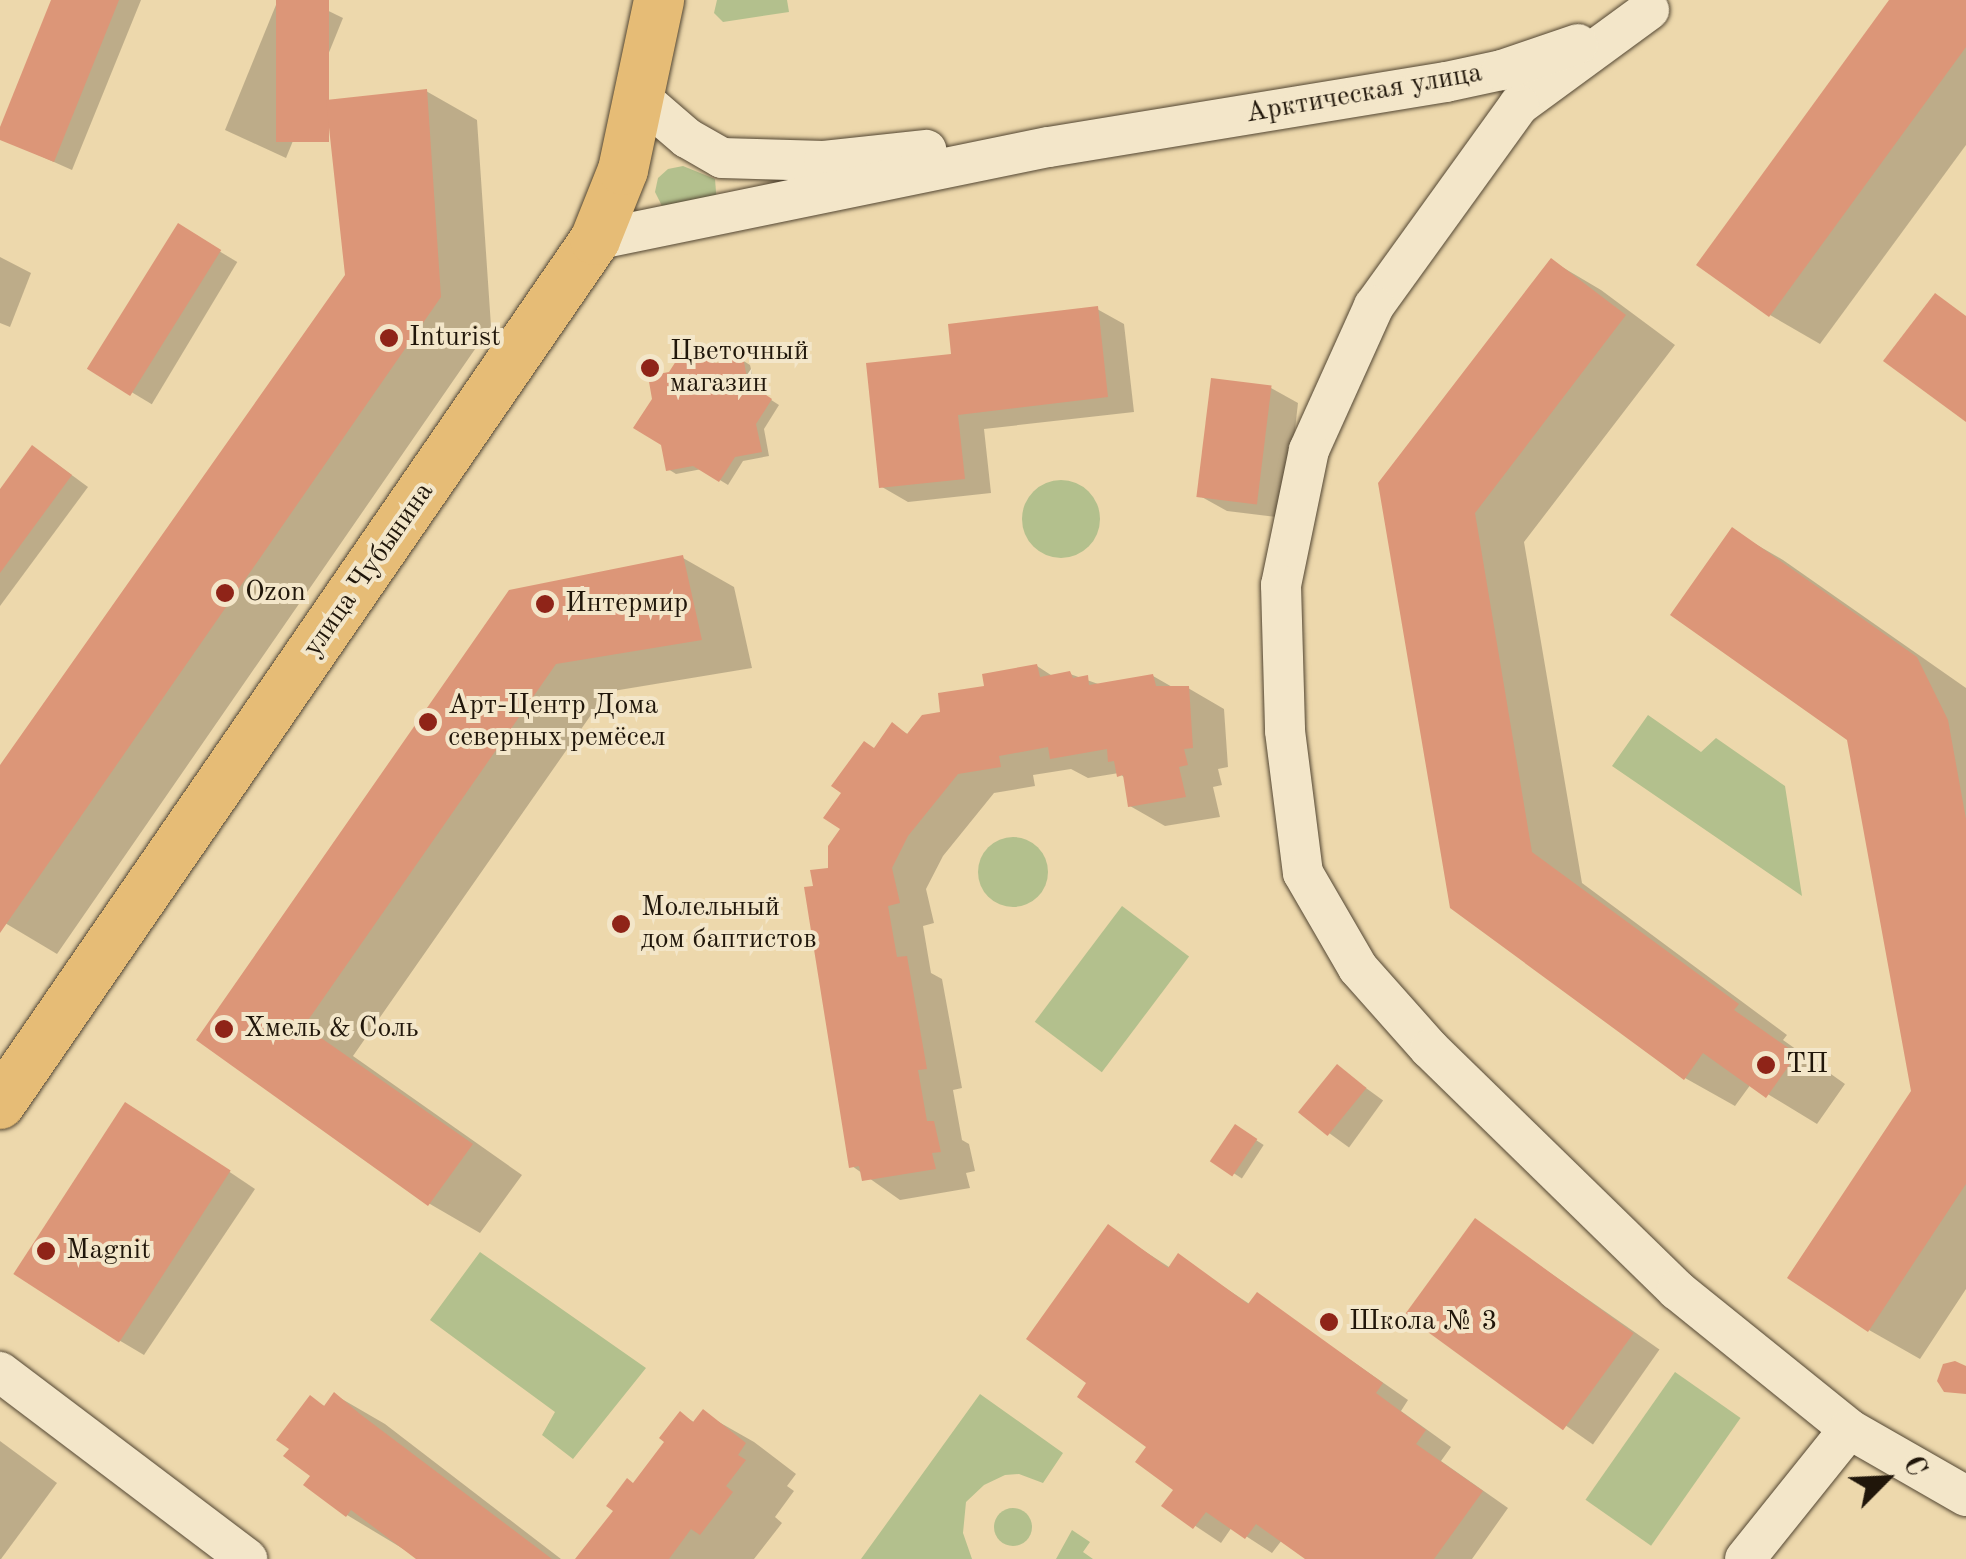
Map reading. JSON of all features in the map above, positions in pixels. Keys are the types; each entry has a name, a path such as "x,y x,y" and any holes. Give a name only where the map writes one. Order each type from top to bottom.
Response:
{"main road":[{"name":"улица Чубынина","path":"0,1104 596,240 623,170 659,0"}],"street":[{"name":"Арктическая улица","path":"596,240 1050,146 1388,94 1502,70 1597,36 1658,5"},
{"path":"1658,5 1519,106 1374,306 1310,450 1281,585 1285,731 1303,873 1358,968 1442,1062 1685,1298 1849,1428 1966,1496"},
{"name":"Арктическая улица","path":"636,95 687,138 722,158 744,161 824,161 955,146 1050,146"},
{"path":"0,1372 246,1559"},
{"path":"1746,1559 1849,1428"}],"green space":[{"path":"717,0 787,0 789,12 723,22 714,13"},
{"path":"683,166 715,179 717,205 669,211 662,206 655,192 658,178 668,169"},
{"path":"1061,480 1089,491 1100,519 1089,547 1061,558 1033,547 1022,519 1033,491"},
{"path":"1648,715 1701,752 1716,738 1785,786 1802,896 1612,766"},
{"path":"1013,837 1038,847 1048,872 1038,897 1013,907 988,897 978,872 988,847"},
{"path":"1122,906 1189,957 1102,1072 1035,1022"},
{"path":"480,1252 646,1368 573,1459 542,1435 555,1412 430,1320"},
{"path":"1675,1372 1741,1418 1651,1546 1586,1500"},
{"path":"980,1394 1063,1453 1043,1483 1019,1474 1005,1475 984,1485 966,1502 963,1533 972,1559 861,1559"},
{"path":"1013,1508 1026,1514 1032,1527 1026,1540 1013,1546 1000,1540 994,1527 1000,1514"},
{"path":"1072,1530 1090,1542 1083,1552 1093,1559 1056,1559"}],"building":[{"path":"51,0 119,0 54,162 0,140 0,127"},
{"path":"276,0 329,0 329,142 276,142"},
{"path":"1889,0 1966,0 1966,47 1769,317 1696,265"},
{"path":"427,89 441,297 0,933 0,765 345,275 326,100"},
{"path":"178,223 221,250 130,396 87,369"},
{"path":"1551,258 1626,315 1475,513 1532,852 1739,1004 1734,1010 1797,1054 1766,1098 1703,1053 1684,1080 1450,908 1378,483"},
{"path":"1935,293 1966,316 1966,422 1883,361"},
{"path":"1098,306 1108,397 958,415 965,479 879,488 866,363 951,354 948,324"},
{"path":"687,344 716,363 743,357 748,383 772,399 756,424 762,452 735,457 719,482 693,466 666,471 661,445 633,428 652,399 648,376 669,372"},
{"path":"1211,378 1272,385 1257,505 1196,497"},
{"path":"32,445 72,475 0,573 0,489"},
{"path":"1732,527 1917,657 1948,720 1966,819 1966,1184 1868,1332 1787,1278 1911,1091 1847,740 1670,615"},
{"path":"683,555 702,640 556,664 304,1026 473,1144 428,1206 196,1040 509,590"},
{"path":"1037,664 1040,677 1070,671 1073,678 1088,675 1089,685 1153,674 1156,686 1189,686 1193,748 1184,749 1188,765 1179,767 1186,797 1128,807 1123,775 1117,777 1114,761 1108,762 1107,749 1050,759 1048,747 999,756 1001,767 958,774 908,836 892,868 900,903 888,906 897,957 907,956 927,1069 918,1070 927,1121 934,1121 941,1152 932,1153 936,1169 862,1181 859,1166 849,1168 804,887 813,886 810,870 828,868 828,846 840,829 823,818 841,793 831,786 864,741 874,748 892,722 907,734 922,715 940,712 938,693 984,686 982,674"},
{"path":"1337,1064 1367,1088 1328,1136 1298,1112"},
{"path":"125,1102 231,1171 119,1343 13,1274"},
{"path":"1235,1124 1257,1139 1232,1176 1210,1161"},
{"path":"1475,1218 1634,1333 1563,1430 1404,1315"},
{"path":"1108,1224 1168,1268 1178,1253 1248,1304 1257,1292 1383,1383 1376,1393 1426,1430 1416,1444 1483,1491 1434,1559 1305,1559 1256,1524 1245,1539 1206,1512 1193,1529 1161,1506 1173,1490 1135,1462 1146,1447 1077,1397 1086,1383 1026,1339"},
{"path":"1955,1361 1966,1366 1966,1394 1944,1392 1937,1381 1943,1364"},
{"path":"334,1392 552,1559 416,1559 351,1510 346,1517 303,1485 310,1476 283,1456 289,1449 276,1440 310,1395 324,1406"},
{"path":"703,1409 746,1443 738,1455 746,1460 726,1486 733,1492 700,1535 691,1529 669,1559 575,1559 613,1511 606,1506 627,1478 633,1483 664,1442 659,1438 680,1411 693,1422"}],"place":[{"name":"Inturist","path":"389,338"},
{"name":"Цветочный магазин","path":"650,368"},
{"name":"Ozon","path":"225,593"},
{"name":"Интермир","path":"545,604"},
{"name":"Арт-Центр Дома северных ремёсел","path":"428,722"},
{"name":"Молельный дом баптистов","path":"621,924"},
{"name":"Хмель & Соль","path":"224,1029"},
{"name":"ТП","path":"1766,1065"},
{"name":"Magnit","path":"46,1251"},
{"name":"Школа № 3","path":"1329,1322"}]}
